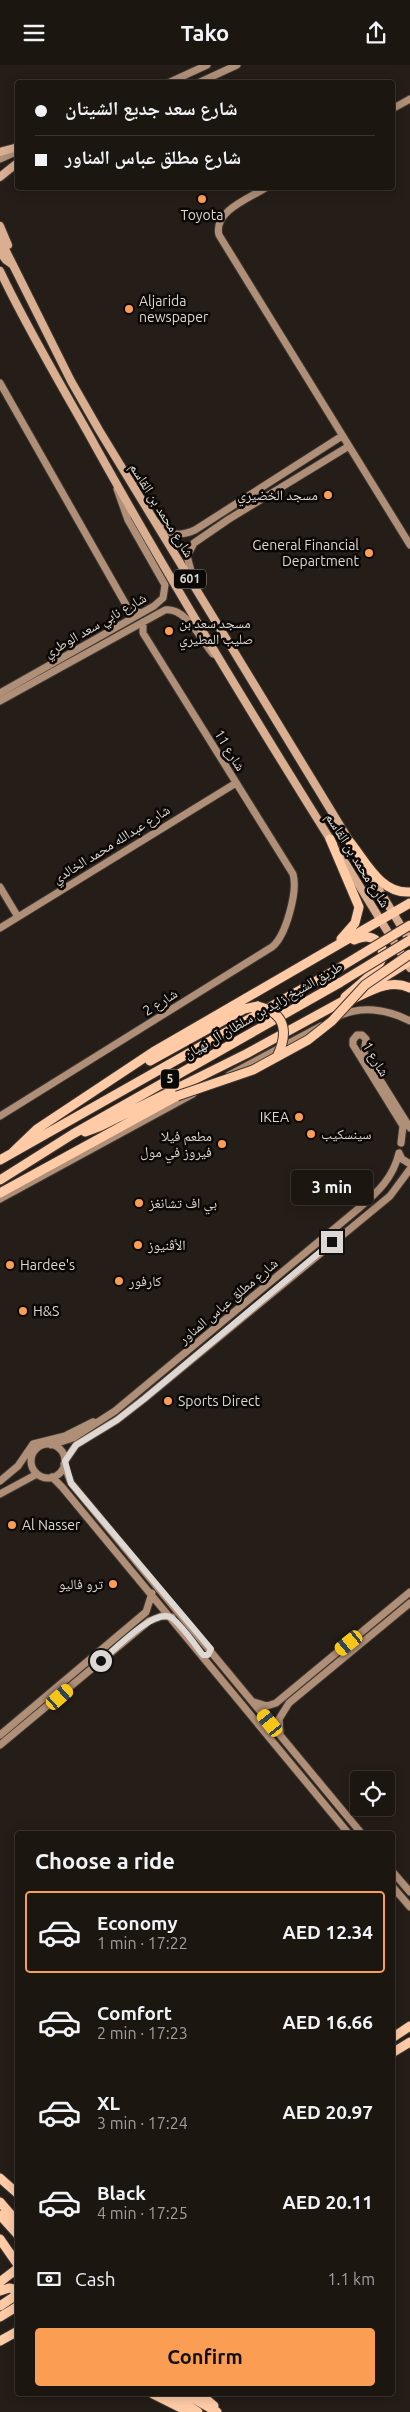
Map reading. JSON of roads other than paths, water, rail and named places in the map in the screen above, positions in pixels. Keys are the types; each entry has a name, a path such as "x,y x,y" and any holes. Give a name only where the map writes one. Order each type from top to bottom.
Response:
{"highway":[{"path":"273,984 342,939 352,929 358,918 358,901 330,839"},
{"path":"350,842 381,882 396,891 410,892"},
{"path":"13,1152 37,1129 153,1052 410,903"},
{"name":"طريق الشيخ زايد بن سلطان آل نهيان","path":"0,1160 334,971 410,925"},
{"path":"334,948 366,937 377,942 383,955 377,968 334,1007"},
{"name":"طريق الشيخ زايد بن سلطان آل نهيان","path":"0,1179 72,1134 410,941"},
{"path":"334,1007 409,962"},
{"path":"0,1193 177,1097 246,1073 277,1057 319,1032 365,985 409,962"},
{"path":"72,1134 101,1126 334,1007 384,985 399,984 410,988"},
{"path":"75,1105 244,1009 258,1006 276,1015 283,1027 284,1041 277,1057"},
{"path":"395,2036 410,2026"},
{"path":"395,2051 410,2042"},
{"path":"0,2178 15,2191"},
{"path":"0,2202 15,2220"},
{"path":"0,2215 15,2232"},
{"path":"0,2239 15,2262"},
{"path":"0,2282 15,2270"},
{"path":"0,2291 9,2288 15,2289"},
{"path":"0,2306 15,2296"},
{"path":"2,2316 15,2307"},
{"path":"2,2340 15,2332"},
{"path":"2,2340 15,2338"},
{"path":"157,2396 189,2412"},
{"path":"173,2396 198,2412"},
{"path":"189,2396 217,2412"},
{"path":"202,2396 222,2412"}],"main road":[{"path":"0,153 15,148"},
{"path":"0,177 15,166"},
{"path":"0,226 12,252 15,265"},
{"name":"شارع محمد بن القاسم","path":"0,239 15,265 71,381 99,430 410,941"},
{"path":"0,252 6,260 15,265"},
{"name":"شارع محمد بن القاسم","path":"0,271 22,315 113,479 227,672 330,839 409,962"},
{"path":"22,315 33,328 64,386 68,387 71,381"}],"street":[{"path":"174,80 207,65"},
{"path":"204,80 237,65"},
{"path":"395,107 410,99"},
{"path":"0,159 15,152"},
{"path":"0,171 15,165"},
{"path":"262,190 226,213 217,227 219,235 410,545"},
{"path":"0,383 129,610"},
{"path":"99,430 161,526 176,535 195,530 342,436"},
{"path":"196,588 187,555 190,547 349,446"},
{"name":"شارع نابي سعد الوطري","path":"0,693 159,603 163,598 165,585 128,520 113,479"},
{"path":"195,530 194,536 202,538"},
{"path":"129,610 149,613 143,633 121,629 129,610"},
{"name":"شارع نابي سعد الوطري","path":"0,701 165,610 176,611 185,619 227,672"},
{"name":"شارع 11","path":"143,633 290,867 295,880"},
{"name":"شارع عبدالله محمد الخالدي","path":"0,928 236,783"},
{"name":"شارع 2","path":"0,1116 277,943 285,929 295,880"},
{"path":"0,887 18,917"},
{"path":"0,1199 149,1117 346,1013 357,1010 384,1011 410,1021"},
{"name":"شارع 1","path":"401,1143 403,1126 353,1045 353,1040 357,1035 362,1035 366,1039 364,1054 410,1127"},
{"path":"401,1143 410,1138"},
{"name":"شارع مطلق عباس المناور","path":"51,1445 74,1437 115,1411 381,1189 393,1171 401,1143"},
{"path":"399,1153 402,1159 410,1164"},
{"name":"شارع مطلق عباس المناور","path":"64,1463 76,1445 117,1420 144,1399 390,1196 410,1169"},
{"path":"393,1171 401,1170 405,1177"},
{"path":"0,1483 18,1466 33,1444 65,1435 115,1411"},
{"path":"0,1483 19,1472 31,1459 36,1449 41,1446 51,1445 61,1451 71,1483 110,1527 360,1831"},
{"path":"31,1459 37,1474"},
{"path":"52,1477 61,1471 64,1463"},
{"path":"0,1494 37,1474 52,1477 212,1665 347,1831"},
{"path":"62,1487 66,1481 71,1483"},
{"path":"104,1536 110,1533 110,1527"},
{"path":"250,1699 258,1704 267,1706 283,1697 410,1592"},
{"path":"0,1745 32,1714 40,1702 141,1617 150,1607 152,1593"},
{"path":"280,1735 279,1719 289,1703 410,1603"},
{"path":"0,1735 32,1714 46,1708 146,1623 162,1615 172,1617"},
{"path":"141,1617 145,1618 146,1623"},
{"path":"203,1655 208,1655 211,1649"},
{"path":"212,1665 213,1661 219,1659"},
{"path":"283,1697 285,1703 289,1703"},
{"path":"40,1702 41,1707 46,1708"},
{"path":"305,1781 316,1778"},
{"path":"310,1787 316,1778"},
{"path":"395,1874 410,1892"},
{"path":"395,1890 410,1907"}],"place":[{"name":"Toyota","path":"202,199"},
{"name":"Aljarida newspaper","path":"129,309"},
{"name":"مسجد الخضيري","path":"328,495"},
{"name":"General Financial Department","path":"369,553"},
{"name":"مسجد سعد بن صليب المطيري","path":"169,631"},
{"name":"IKEA","path":"299,1117"},
{"name":"سينسكيب","path":"311,1134"},
{"name":"مطعم فيلا فيروز في مول","path":"222,1144"},
{"name":"بي اف تشانغز","path":"139,1203"},
{"name":"الأڤنيوز","path":"138,1245"},
{"name":"Hardee's","path":"10,1265"},
{"name":"كارفور","path":"119,1281"},
{"name":"H&S","path":"23,1311"},
{"name":"Sports Direct","path":"168,1401"},
{"name":"Al Nasser","path":"12,1525"},
{"name":"ترو فاليو","path":"113,1584"}]}
